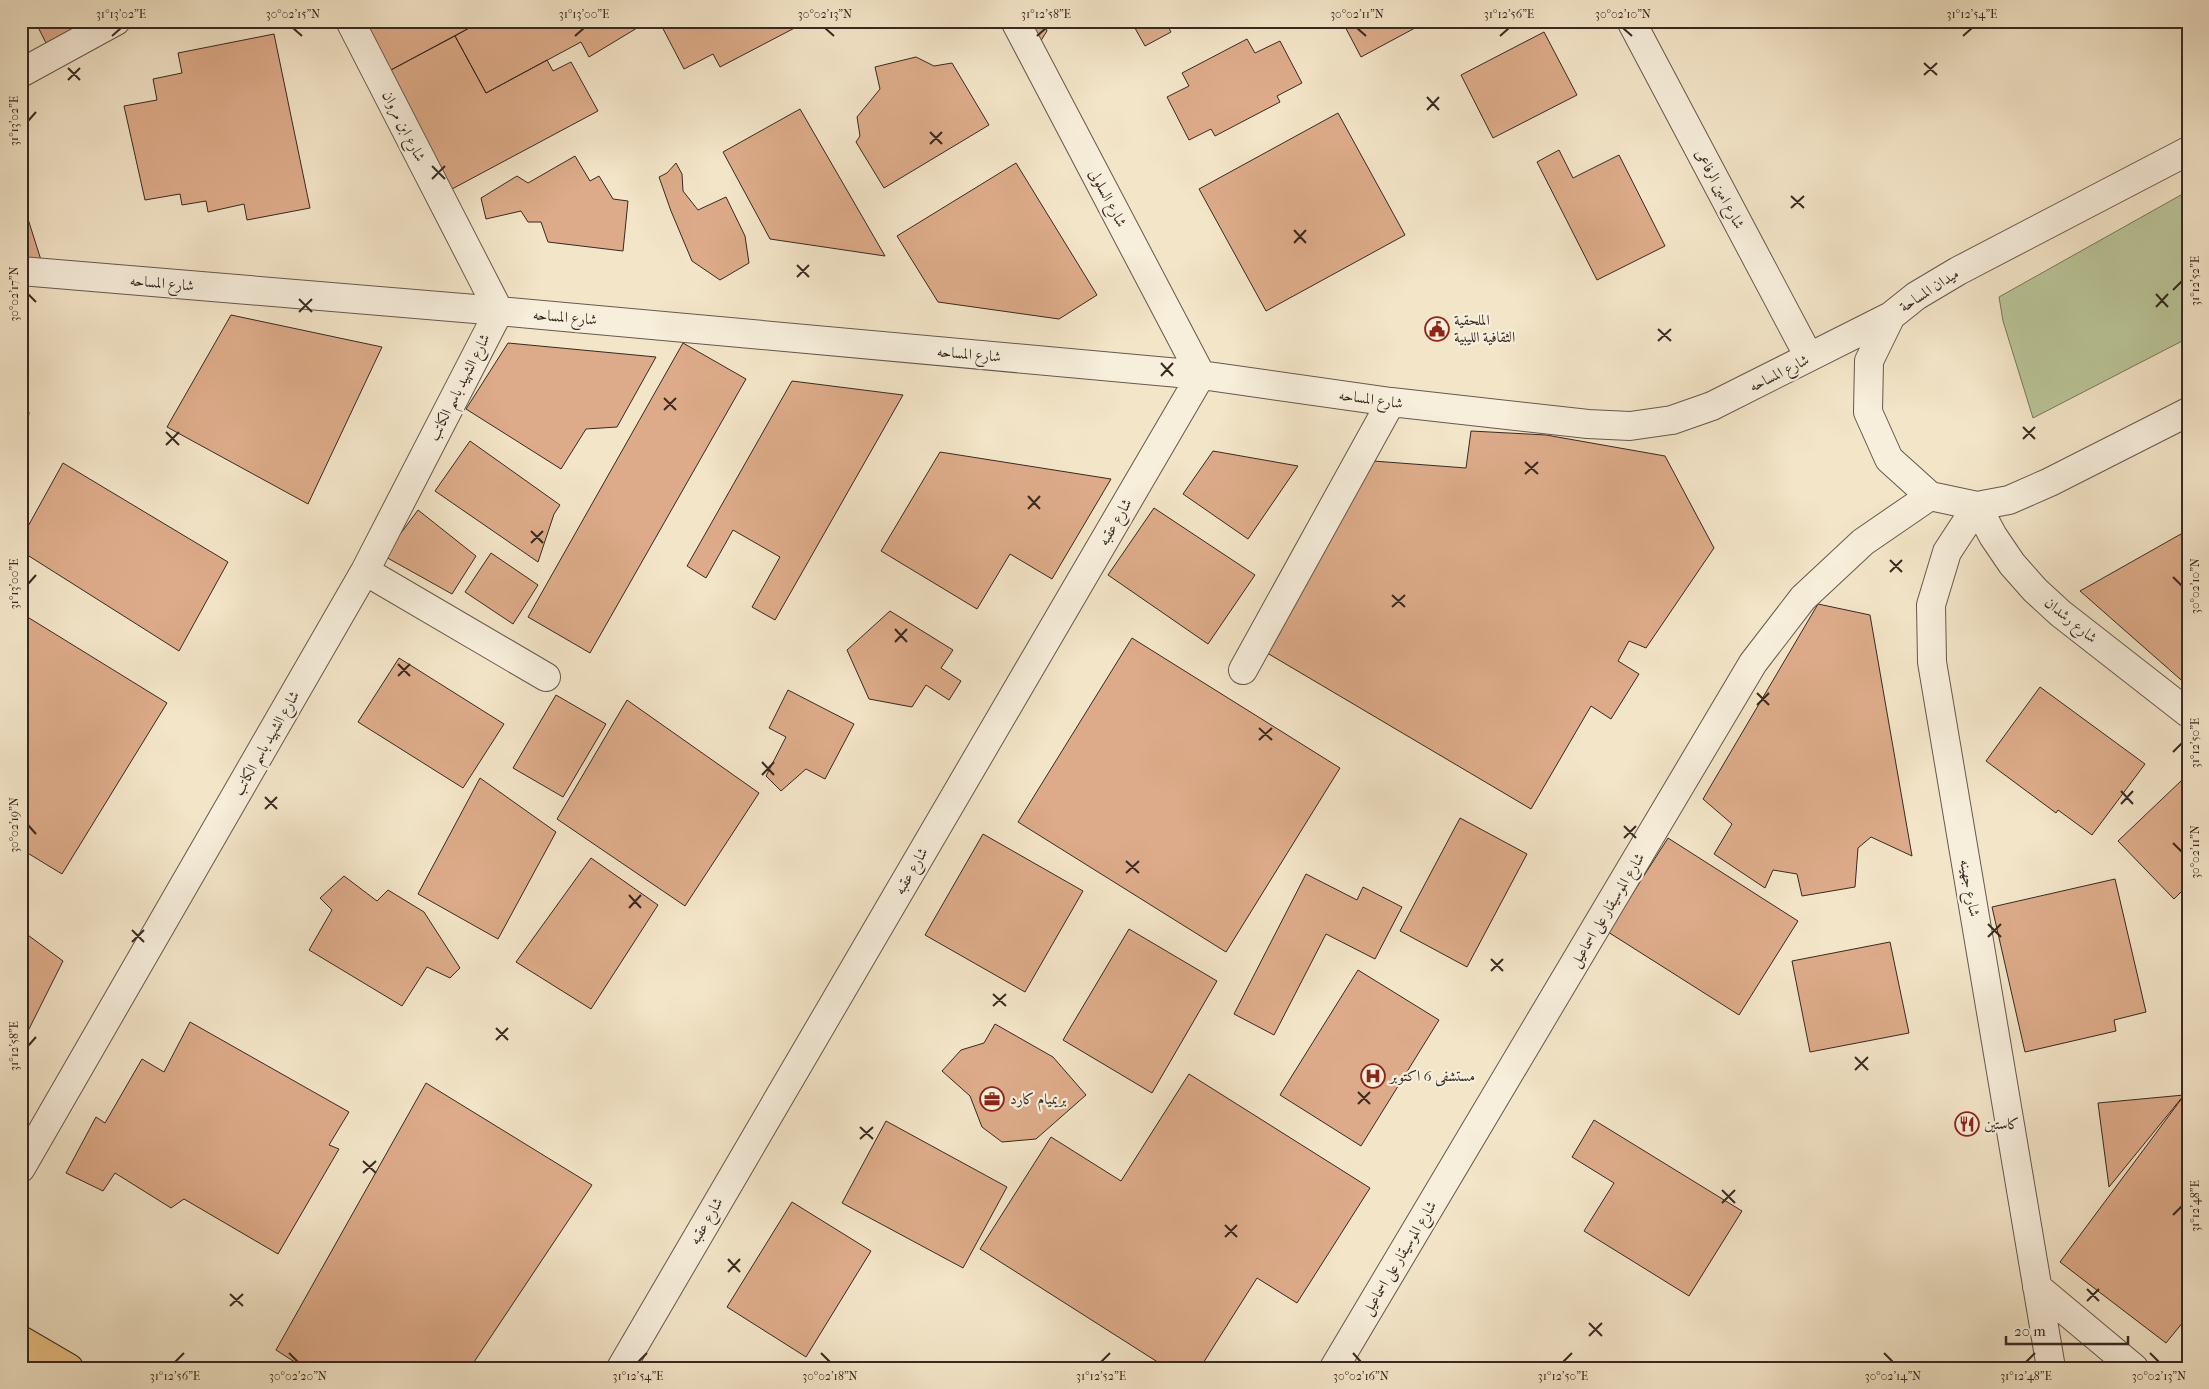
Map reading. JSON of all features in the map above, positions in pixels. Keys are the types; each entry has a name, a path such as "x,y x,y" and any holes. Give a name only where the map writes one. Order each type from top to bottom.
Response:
{"main road":[{"path":"21,1340 69,1368"}],"street":[{"path":"21,73 116,21"},
{"name":"شارع ابن مروان","path":"350,21 499,311"},
{"name":"شارع السلولى","path":"1015,21 1201,375"},
{"name":"شارع امين الرفاعى","path":"1631,21 1810,357"},
{"name":"ميدان المساحة","path":"1930,496 1889,459 1868,412 1869,361 1891,316 1916,296 1958,271 2188,150"},
{"name":"شارع المساحه","path":"21,271 499,311 1201,375 1391,402 1588,424 1630,426 1672,420 1712,406 1891,316"},
{"name":"شارع الشهيد باسم الكاتب","path":"21,1168 365,571 499,311"},
{"name":"شارع عقبه","path":"621,1368 1201,375"},
{"path":"1243,670 1391,402"},
{"path":"1930,496 1977,506 2009,500 2050,482 2188,412"},
{"name":"شارع الموسيقار على اسماعيل","path":"1334,1368 1754,663 1803,598 1863,542 1930,496"},
{"name":"شارع رشدان","path":"1977,506 1993,536 2012,564 2035,590 2060,613 2188,713"},
{"name":"شارع جهينه","path":"1977,506 1947,552 1931,606 1932,662 2050,1366"},
{"path":"365,571 546,677"},
{"path":"2037,1287 2134,1368"}],"green space":[{"path":"2188,191 2188,338 2033,418 2003,321 1999,297"}],"building":[{"path":"21,21 88,21 46,43 36,23 21,30"},
{"path":"362,21 482,21 389,71"},
{"path":"482,21 640,21 642,25 589,57 581,42 486,93 455,36"},
{"path":"659,21 808,21 720,67 713,54 684,69"},
{"path":"1020,21 1044,21 1047,31 1035,50"},
{"path":"1131,21 1165,21 1171,32 1145,46"},
{"path":"1342,21 1428,21 1361,57"},
{"path":"1544,32 1577,95 1493,138 1461,75"},
{"path":"274,34 310,208 247,220 244,204 208,212 206,201 182,205 180,194 145,200 124,106 157,100 153,79 182,73 178,53"},
{"path":"455,36 486,93 547,60 553,71 571,62 598,111 452,189 389,71"},
{"path":"1247,39 1255,53 1280,41 1302,83 1277,96 1280,102 1215,136 1211,129 1189,140 1167,97 1189,86 1182,73"},
{"path":"916,57 934,66 952,63 989,125 884,188 856,142 860,136 857,117 880,89 875,67"},
{"path":"800,109 885,256 770,239 723,152"},
{"path":"1338,113 1405,235 1266,311 1199,189"},
{"path":"1559,150 1573,178 1619,155 1665,246 1597,280 1537,162"},
{"path":"575,156 590,181 599,176 613,199 628,201 623,251 548,242 541,222 528,222 521,211 486,219 481,198 517,176 528,183"},
{"path":"676,163 682,174 683,191 698,210 726,197 745,236 749,263 720,280 692,261 671,211 659,177 667,173"},
{"path":"1016,163 1097,295 1059,319 938,302 897,236"},
{"path":"21,197 41,260 21,258"},
{"path":"231,315 382,347 308,504 167,427"},
{"path":"508,343 656,357 617,427 586,429 561,469 466,409"},
{"path":"683,343 746,379 590,653 528,617"},
{"path":"792,381 903,395 775,620 752,607 780,557 733,530 706,578 687,566"},
{"path":"21,411 29,412 21,476"},
{"path":"1471,431 1546,435 1665,456 1714,548 1646,648 1629,641 1618,661 1639,674 1611,719 1591,706 1531,809 1262,650 1373,461 1466,468"},
{"path":"470,441 560,505 554,514 538,562 435,491"},
{"path":"1213,451 1298,466 1248,539 1183,494"},
{"path":"940,452 1111,479 1052,579 1010,554 977,609 881,551"},
{"path":"63,463 228,562 179,651 21,551 21,539"},
{"path":"1154,508 1255,575 1208,644 1108,575"},
{"path":"418,510 476,556 452,594 384,556"},
{"path":"2188,530 2188,686 2080,591"},
{"path":"491,553 538,585 513,624 465,592"},
{"path":"1818,604 1870,615 1912,856 1871,837 1858,848 1855,887 1802,896 1797,874 1773,870 1765,888 1714,854 1732,824 1703,799"},
{"path":"890,611 953,650 941,668 961,681 949,700 926,685 912,707 869,699 847,650"},
{"path":"21,613 167,703 62,874 21,849"},
{"path":"1132,638 1340,768 1226,952 1018,822"},
{"path":"399,658 504,724 463,788 358,722"},
{"path":"2040,687 2145,764 2092,835 2058,810 2056,813 1986,761"},
{"path":"788,690 854,724 825,779 806,769 781,791 766,776 786,737 769,728"},
{"path":"556,695 606,724 563,797 513,768"},
{"path":"627,700 759,793 685,906 557,819"},
{"path":"480,778 556,832 498,939 418,894"},
{"path":"2182,780 2188,786 2188,885 2174,899 2118,841"},
{"path":"1460,818 1527,854 1467,967 1400,931"},
{"path":"983,834 1083,891 1025,992 925,935"},
{"path":"1668,838 1798,921 1739,1015 1608,932"},
{"path":"591,858 658,905 591,1009 516,962"},
{"path":"1306,874 1357,900 1363,887 1402,907 1375,959 1326,934 1274,1035 1234,1014"},
{"path":"344,876 377,901 388,890 424,912 460,968 450,978 427,967 402,1006 309,950 332,910 320,898"},
{"path":"2115,879 2146,1012 2114,1020 2116,1031 2025,1052 1992,907"},
{"path":"1129,929 1217,981 1152,1093 1063,1040"},
{"path":"21,930 63,961 21,1045"},
{"path":"1890,942 1909,1033 1810,1052 1792,961"},
{"path":"1358,970 1439,1020 1361,1146 1280,1095"},
{"path":"190,1022 349,1112 329,1145 339,1149 278,1254 184,1199 171,1208 115,1173 103,1191 66,1173 96,1117 105,1123 142,1059 164,1072"},
{"path":"995,1024 1053,1057 1086,1095 1036,1139 1002,1142 982,1127 970,1096 942,1071 961,1050 984,1043"},
{"path":"1189,1074 1370,1188 1297,1303 1257,1278 1200,1368 1167,1368 980,1249 1051,1137 1121,1181"},
{"path":"426,1083 592,1185 470,1368 304,1368 276,1350"},
{"path":"2188,1090 2188,1316 2166,1343 2060,1262"},
{"path":"2184,1095 2109,1187 2098,1103"},
{"path":"1594,1120 1742,1211 1689,1296 1584,1231 1614,1183 1572,1157"},
{"path":"886,1121 1007,1187 963,1268 842,1203"},
{"path":"792,1202 871,1251 806,1357 727,1307"}],"place":[{"name":"الملحقية الثقافية الليبية","path":"1437,329"},
{"name":"مستشفى 6 اكتوبر","path":"1373,1076"},
{"name":"بريميام كارد","path":"992,1099"},
{"name":"كاستين","path":"1967,1124"}]}
